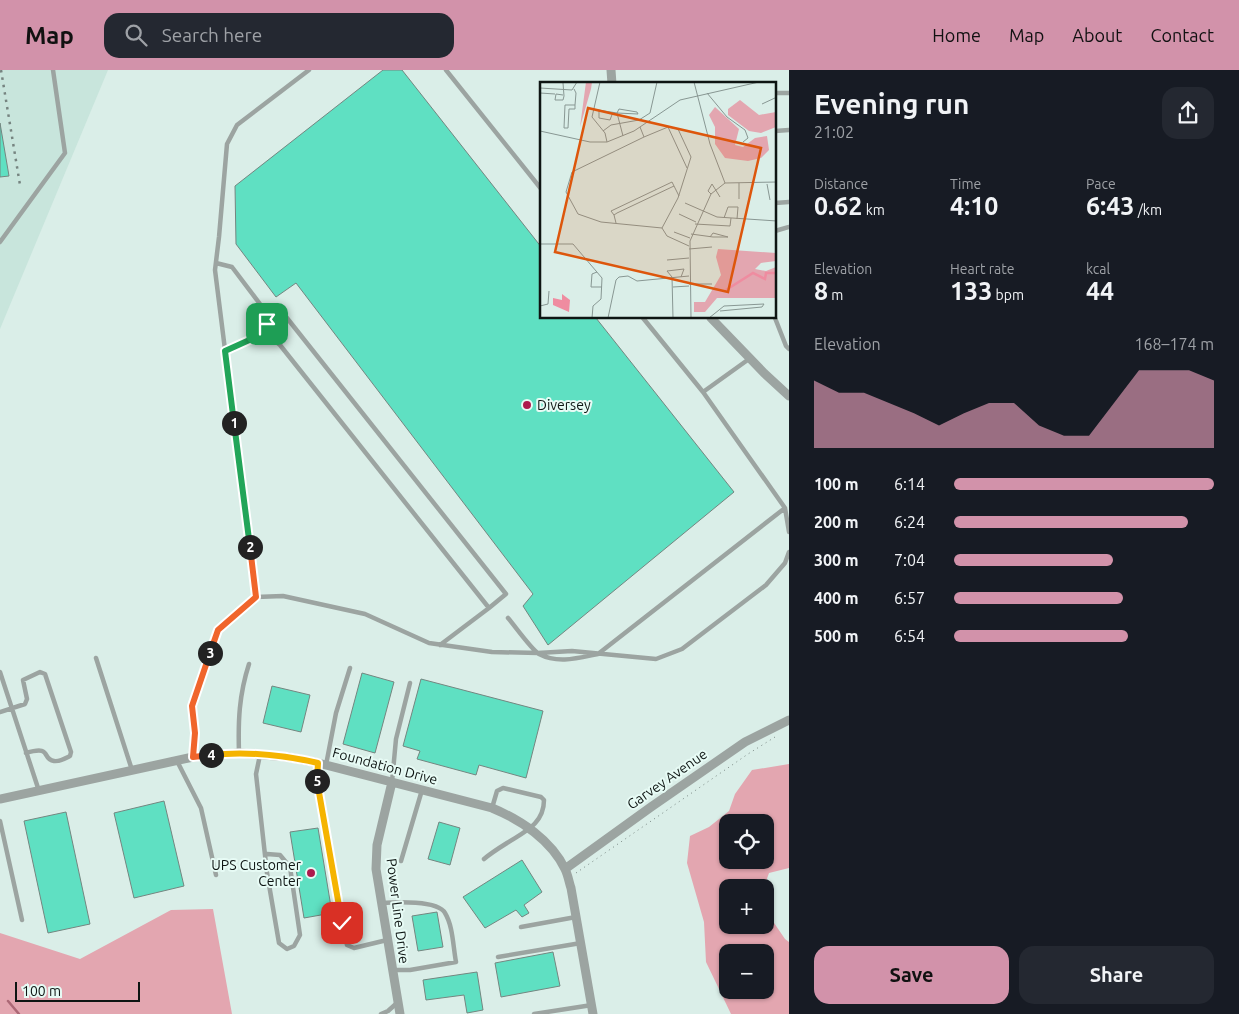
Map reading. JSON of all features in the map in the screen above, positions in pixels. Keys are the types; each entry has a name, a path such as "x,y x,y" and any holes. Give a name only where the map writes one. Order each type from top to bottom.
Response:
{"street":[{"path":"712,319 789,396"},
{"name":"Garvey Avenue","path":"567,874 651,806 745,742 789,720"},
{"name":"Foundation Drive","path":"0,800 193,757 239,753 288,757 322,764 492,808 531,829 544,840 567,874 593,1009"},
{"name":"Power Line Drive","path":"392,782 378,845 376,869 400,1014"}],"lane":[{"path":"0,242 65,153 53,70"},
{"path":"256,597 215,270 226,144 238,126 309,70"},
{"path":"446,70 540,188"},
{"path":"776,93 789,93"},
{"path":"776,131 789,130"},
{"path":"776,203 789,202"},
{"path":"776,231 789,227"},
{"path":"216,263 232,267 260,304"},
{"path":"265,333 267,324 283,313 506,594 440,645"},
{"path":"644,319 703,392 785,508 789,532"},
{"path":"775,319 789,349"},
{"path":"225,351 265,333"},
{"path":"265,333 280,345 489,608"},
{"path":"703,392 750,359"},
{"path":"508,618 538,653 557,660 570,660 598,654 785,508"},
{"path":"193,757 195,733 192,706 218,630 256,597 284,596 365,614 428,643 440,645 492,652 538,653 572,651 656,659 682,649 766,585 785,563 789,552"},
{"path":"96,658 132,770"},
{"path":"239,753 238,724 242,686 249,664"},
{"path":"350,668 317,782 347,945 354,948 387,940"},
{"path":"0,672 39,791"},
{"path":"0,712 25,704 27,699 23,680 40,672 45,674 70,756 56,762 39,749 26,753"},
{"path":"392,782 396,739 410,683"},
{"path":"260,754 256,774 267,854 267,873 279,943 287,949 294,946 300,935 290,867 280,854 267,854"},
{"path":"177,761 202,808 216,875"},
{"path":"484,859 531,829 541,816 544,800 540,797 504,788 498,790 492,808"},
{"path":"401,860 422,790"},
{"path":"0,821 22,920"},
{"path":"381,903 417,903 440,908 444,911 450,927 456,962 410,970 392,970"},
{"path":"521,927 576,917"},
{"path":"498,957 581,943"},
{"path":"381,1014 388,1011 398,1002"},
{"path":"534,1014 593,1009"}],"path":[{"path":"567,874 776,737"}],"shaded area":[{"path":"0,70 108,70 0,329"},
{"path":"789,764 789,868 769,873 767,879 719,879 719,934 774,934 774,923 789,942 789,1014 731,1014 724,999 774,999 774,944 719,944 719,989 706,962 704,922 687,863 690,836 709,827 719,819 719,869 774,869 774,814 725,814 729,811 735,794 752,770"},
{"path":"213,909 232,1014 0,1014 0,933 80,959 171,910"}],"building":[{"name":"Diversey","path":"383,70 402,70 540,245 540,319 597,319 734,492 548,645 523,606 533,594 296,283 276,297 236,244 235,186"},
{"path":"0,123 9,176 0,177"},
{"path":"362,673 394,682 375,753 343,744"},
{"path":"421,679 543,711 526,778 479,765 476,775 417,759 420,751 403,746"},
{"path":"272,686 310,695 301,732 263,723"},
{"path":"164,801 184,886 134,898 114,813"},
{"path":"66,812 90,924 48,933 24,821"},
{"path":"439,822 460,828 450,865 428,859"},
{"name":"UPS Customer Center","path":"318,828 332,913 304,918 290,832"},
{"path":"522,860 542,892 524,905 529,913 522,917 516,910 485,928 463,897"},
{"path":"437,912 443,947 418,951 412,916"},
{"path":"553,952 560,986 501,997 495,963"},
{"path":"477,972 483,1010 467,1013 464,995 426,1000 423,980"}],"waterway":[{"path":"8,1001 19,1014"}],"railway":[{"path":"1,70 20,185"}],"place":[{"name":"Diversey","path":"527,405"},
{"name":"UPS Customer Center","path":"311,873"}],"route":[{"path":"267,324 265,333 225,351 256,597 218,630 192,706 195,733 193,757 239,753 260,754 318,763 317,782 342,923"}]}
